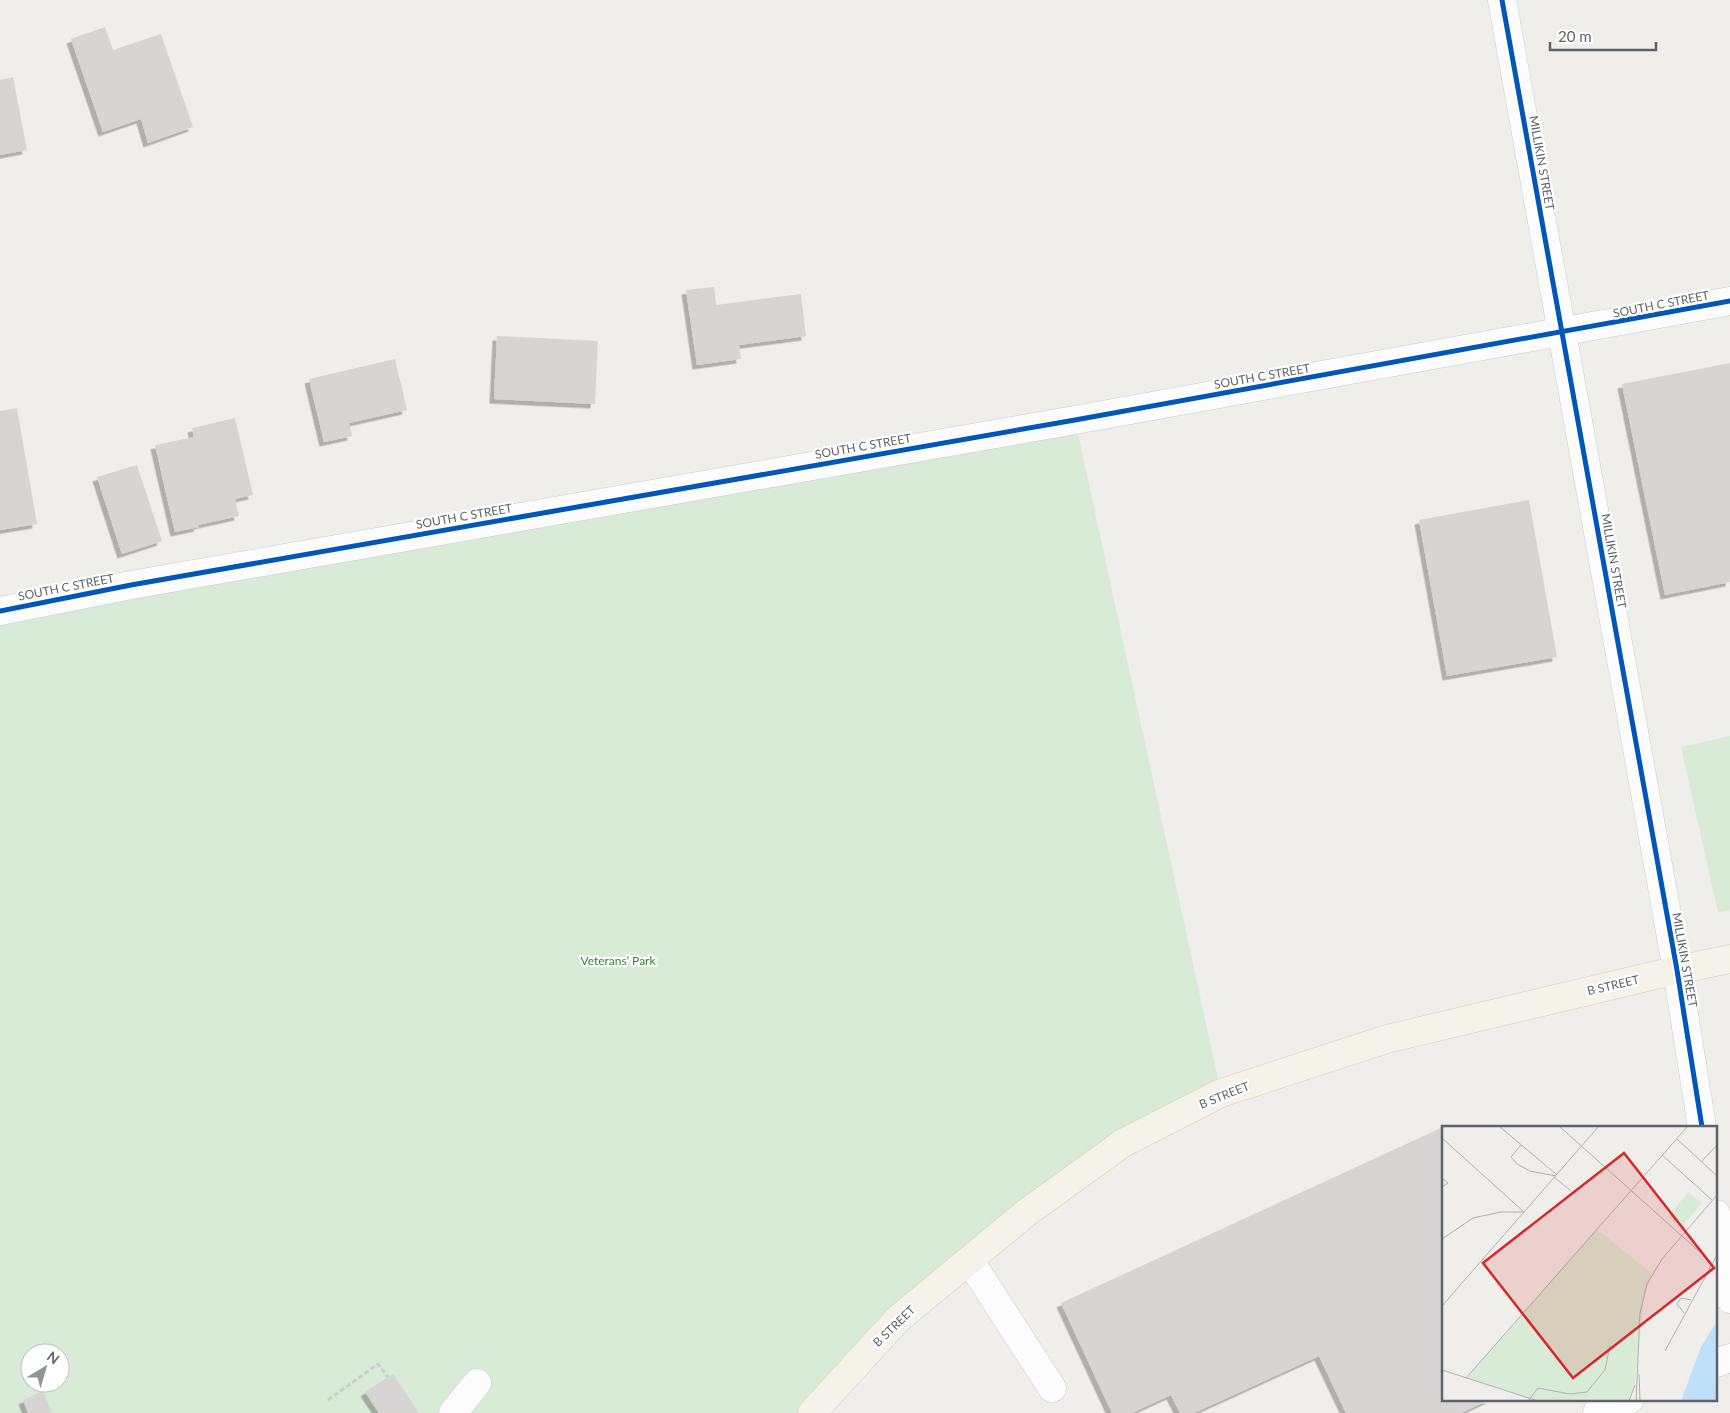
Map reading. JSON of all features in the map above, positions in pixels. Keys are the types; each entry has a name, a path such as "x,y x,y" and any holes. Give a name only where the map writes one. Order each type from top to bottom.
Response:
{"main road":[{"name":"B STREET","path":"812,1413 898,1319 1026,1213 1123,1143 1222,1093 1386,1039 1730,959"}],"street":[{"name":"MILLIKIN STREET","path":"1502,0 1677,970 1702,1126"},
{"name":"SOUTH C STREET","path":"0,610 151,581 1055,423 1730,301"},
{"path":"1718,1226 1730,1299"},
{"path":"970,1261 1052,1388"},
{"path":"1718,1362 1730,1358"},
{"path":"453,1413 477,1383"},
{"path":"1597,1413 1628,1400"}],"path":[{"path":"328,1400 378,1364 388,1377"}],"green space":[{"name":"Veterans’ Park","path":"1075,420 1221,1093 1026,1213 812,1413 0,1413 0,611"},
{"path":"1730,736 1730,910 1718,912 1681,747"}],"building":[{"path":"105,27 113,50 161,34 193,127 148,143 141,119 103,132 71,39"},
{"path":"13,77 27,150 0,155 0,80"},
{"path":"714,287 716,305 801,294 806,336 739,345 741,359 697,365 686,290"},
{"path":"497,336 598,341 595,404 494,399"},
{"path":"395,359 407,410 349,423 352,436 324,442 309,379"},
{"path":"1730,363 1730,582 1665,595 1622,384"},
{"path":"17,408 37,524 0,530 0,411"},
{"path":"235,418 253,495 235,499 239,516 175,532 155,445 194,437 192,428"},
{"path":"137,465 162,541 122,554 97,477"},
{"path":"1529,500 1557,657 1447,676 1419,520"},
{"path":"1441,1128 1442,1400 1489,1400 1461,1413 1346,1413 1319,1356 1194,1413 1180,1413 1171,1395 1132,1413 1112,1413 1061,1303"},
{"path":"393,1374 419,1413 379,1413 365,1392"},
{"path":"39,1393 44,1393 52,1413 28,1413 23,1400"}],"cycle path":[{"path":"1502,0 1677,970 1702,1126"},
{"path":"0,611 131,585 1075,420 1730,301"}]}
